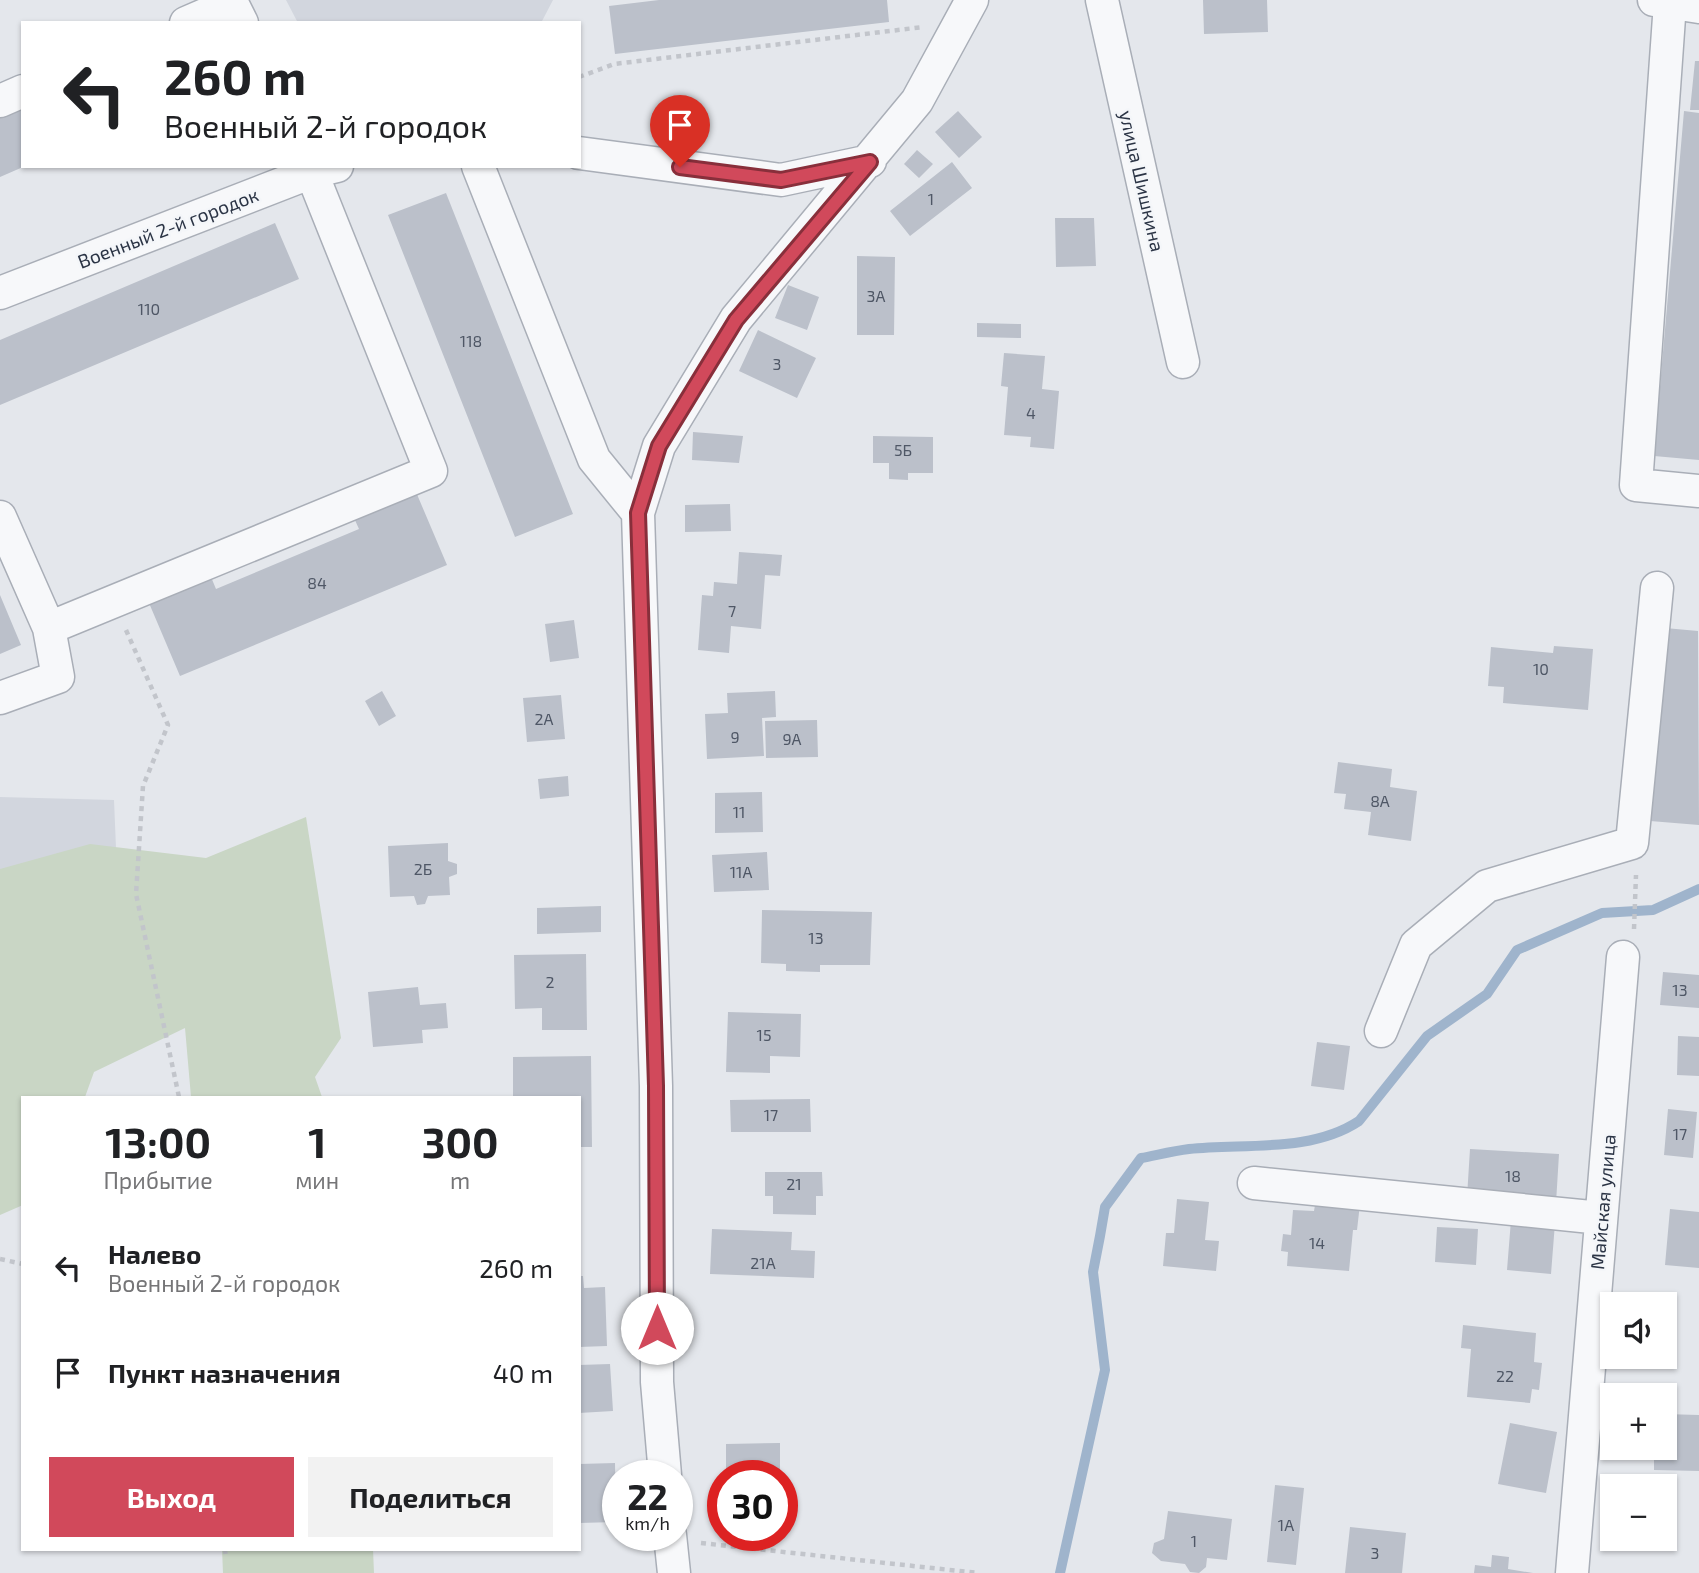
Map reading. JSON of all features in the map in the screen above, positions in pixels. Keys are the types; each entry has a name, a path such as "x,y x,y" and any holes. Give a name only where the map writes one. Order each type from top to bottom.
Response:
{"street":[{"name":"улица Шишкина","path":"1102,0 1183,362"},
{"path":"191,21 232,3 241,21"},
{"path":"1675,3 1636,485 1699,491"},
{"path":"664,1460 657,1382 656,1086 638,513 659,446 736,320 870,162 917,101 965,12"},
{"path":"0,101 21,92"},
{"path":"581,153 781,180 870,162"},
{"path":"49,628 431,471 319,168"},
{"name":"Военный 2-й городок","path":"0,293 319,168"},
{"path":"479,168 594,458 638,513"},
{"path":"0,517 49,628 58,677 0,698"},
{"path":"1381,1031 1416,945 1487,886 1632,843 1657,587"},
{"name":"Майская улица","path":"1572,1573 1623,957"},
{"path":"1254,1183 1601,1218"}],"path":[{"path":"581,76 614,64 965,12"},
{"path":"114,601 167,725 143,786 136,894 179,1096"},
{"path":"1636,925 1637,890"},
{"path":"0,1259 21,1264"},
{"path":"693,1548 716,1544 978,1573"},
{"path":"225,1551 226,1559"}],"shaded area":[{"path":"286,0 553,0 542,21 297,21"},
{"path":"0,797 114,800 116,848 0,900"}],"green space":[{"path":"306,817 341,1038 315,1077 322,1096 191,1096 185,1028 94,1072 85,1096 21,1096 21,1206 0,1215 0,869 90,844 206,858"},
{"path":"222,1551 373,1551 374,1573 223,1573"}],"building":[{"path":"659,0 887,0 889,22 615,54 609,6"},
{"path":"1203,0 1267,0 1268,32 1204,34"},
{"path":"1695,61 1699,61 1699,110 1690,110"},
{"path":"21,104 21,168 0,177 0,113"},
{"path":"958,111 982,137 959,158 935,132"},
{"path":"1684,111 1699,113 1699,460 1654,456"},
{"path":"917,150 933,164 919,178 904,164"},
{"path":"952,162 972,188 910,236 890,211"},
{"path":"446,193 573,514 515,537 388,215"},
{"path":"1055,218 1094,218 1096,266 1056,267"},
{"path":"275,223 299,279 0,405 0,340"},
{"path":"857,256 895,257 894,335 857,335"},
{"path":"788,285 819,297 807,330 775,318"},
{"path":"977,323 1021,324 1021,338 977,337"},
{"path":"758,330 816,358 797,398 739,371"},
{"path":"1004,353 1045,356 1042,389 1059,391 1054,449 1030,447 1031,437 1004,435 1008,387 1001,386"},
{"path":"693,432 743,436 739,463 692,460"},
{"path":"873,436 933,437 933,473 908,473 908,480 889,479 889,463 873,463"},
{"path":"416,492 447,565 180,676 149,603 211,577 216,589 359,529 354,518"},
{"path":"730,504 731,531 685,532 685,505"},
{"path":"739,552 782,555 780,576 765,575 761,629 731,626 729,653 698,650 702,595 713,596 714,582 737,584"},
{"path":"0,595 21,645 0,654"},
{"path":"574,620 579,658 550,662 545,624"},
{"path":"1654,627 1698,631 1699,825 1638,820"},
{"path":"1554,646 1593,649 1588,710 1503,703 1504,687 1488,686 1491,647 1553,653"},
{"path":"382,691 396,716 379,726 365,701"},
{"path":"775,691 776,717 762,718 764,756 707,759 705,714 728,713 727,693"},
{"path":"561,695 565,739 527,742 523,698"},
{"path":"817,720 818,757 766,758 765,721"},
{"path":"1338,762 1392,769 1390,787 1417,791 1411,841 1368,835 1371,812 1344,809 1346,794 1334,793"},
{"path":"568,776 569,796 540,799 538,779"},
{"path":"762,792 763,832 715,833 715,793"},
{"path":"448,843 448,861 457,864 457,874 449,877 450,895 428,896 425,904 417,905 414,896 390,897 388,846"},
{"path":"767,852 769,890 714,892 712,855"},
{"path":"601,906 601,932 537,934 537,908"},
{"path":"762,910 872,912 870,965 820,965 820,972 786,971 786,964 761,963"},
{"path":"586,954 587,1030 542,1030 542,1008 515,1009 514,955"},
{"path":"1663,972 1699,975 1699,1008 1660,1005"},
{"path":"418,987 420,1005 446,1003 448,1028 422,1030 423,1043 373,1047 368,992"},
{"path":"728,1012 801,1014 800,1057 770,1056 770,1073 726,1072"},
{"path":"1678,1036 1699,1037 1699,1076 1677,1075"},
{"path":"1317,1042 1350,1046 1344,1090 1311,1086"},
{"path":"591,1056 592,1147 581,1147 581,1096 513,1096 513,1057"},
{"path":"810,1099 811,1132 731,1132 730,1100"},
{"path":"1668,1109 1697,1112 1693,1158 1664,1155"},
{"path":"1470,1149 1559,1154 1556,1203 1467,1197"},
{"path":"765,1172 822,1172 823,1196 816,1196 816,1215 773,1214 773,1196 765,1196"},
{"path":"1177,1199 1209,1202 1205,1240 1219,1241 1216,1271 1163,1266 1166,1233 1174,1233"},
{"path":"1316,1199 1360,1204 1357,1230 1353,1230 1349,1271 1287,1266 1288,1252 1281,1251 1283,1234 1291,1235 1293,1210 1314,1211"},
{"path":"1670,1209 1699,1212 1699,1268 1665,1265"},
{"path":"1511,1220 1555,1223 1551,1274 1507,1270"},
{"path":"1437,1227 1478,1229 1476,1265 1435,1262"},
{"path":"712,1229 792,1232 791,1250 815,1251 814,1278 710,1274"},
{"path":"581,1276 584,1288 605,1287 607,1346 581,1347"},
{"path":"1463,1325 1536,1333 1534,1362 1542,1363 1539,1390 1532,1389 1530,1403 1467,1397 1471,1349 1461,1348"},
{"path":"610,1364 613,1411 581,1413 581,1365"},
{"path":"1677,1414 1699,1415 1699,1471 1654,1470 1654,1460 1677,1460"},
{"path":"1510,1423 1557,1432 1546,1493 1498,1484"},
{"path":"780,1443 780,1460 726,1460 726,1444"},
{"path":"602,1463 602,1522 581,1523 581,1464"},
{"path":"1275,1485 1304,1488 1296,1565 1267,1562"},
{"path":"1168,1511 1232,1519 1227,1560 1207,1558 1206,1567 1199,1573 1190,1572 1185,1564 1161,1561 1152,1553 1154,1543 1164,1539"},
{"path":"1350,1527 1406,1533 1402,1573 1345,1573"},
{"path":"1492,1555 1509,1557 1508,1569 1533,1573 1474,1573 1475,1565 1491,1567"}],"waterway":[{"path":"1060,1573 1105,1370 1093,1272 1105,1207 1141,1158 1189,1149 1277,1145 1320,1138 1340,1131 1359,1121 1427,1036 1487,994 1517,950 1602,913 1653,910 1699,889"}],"route":[{"path":"657,1328 656,1086 638,513 659,446 736,320 870,162 781,180 680,167"}]}
